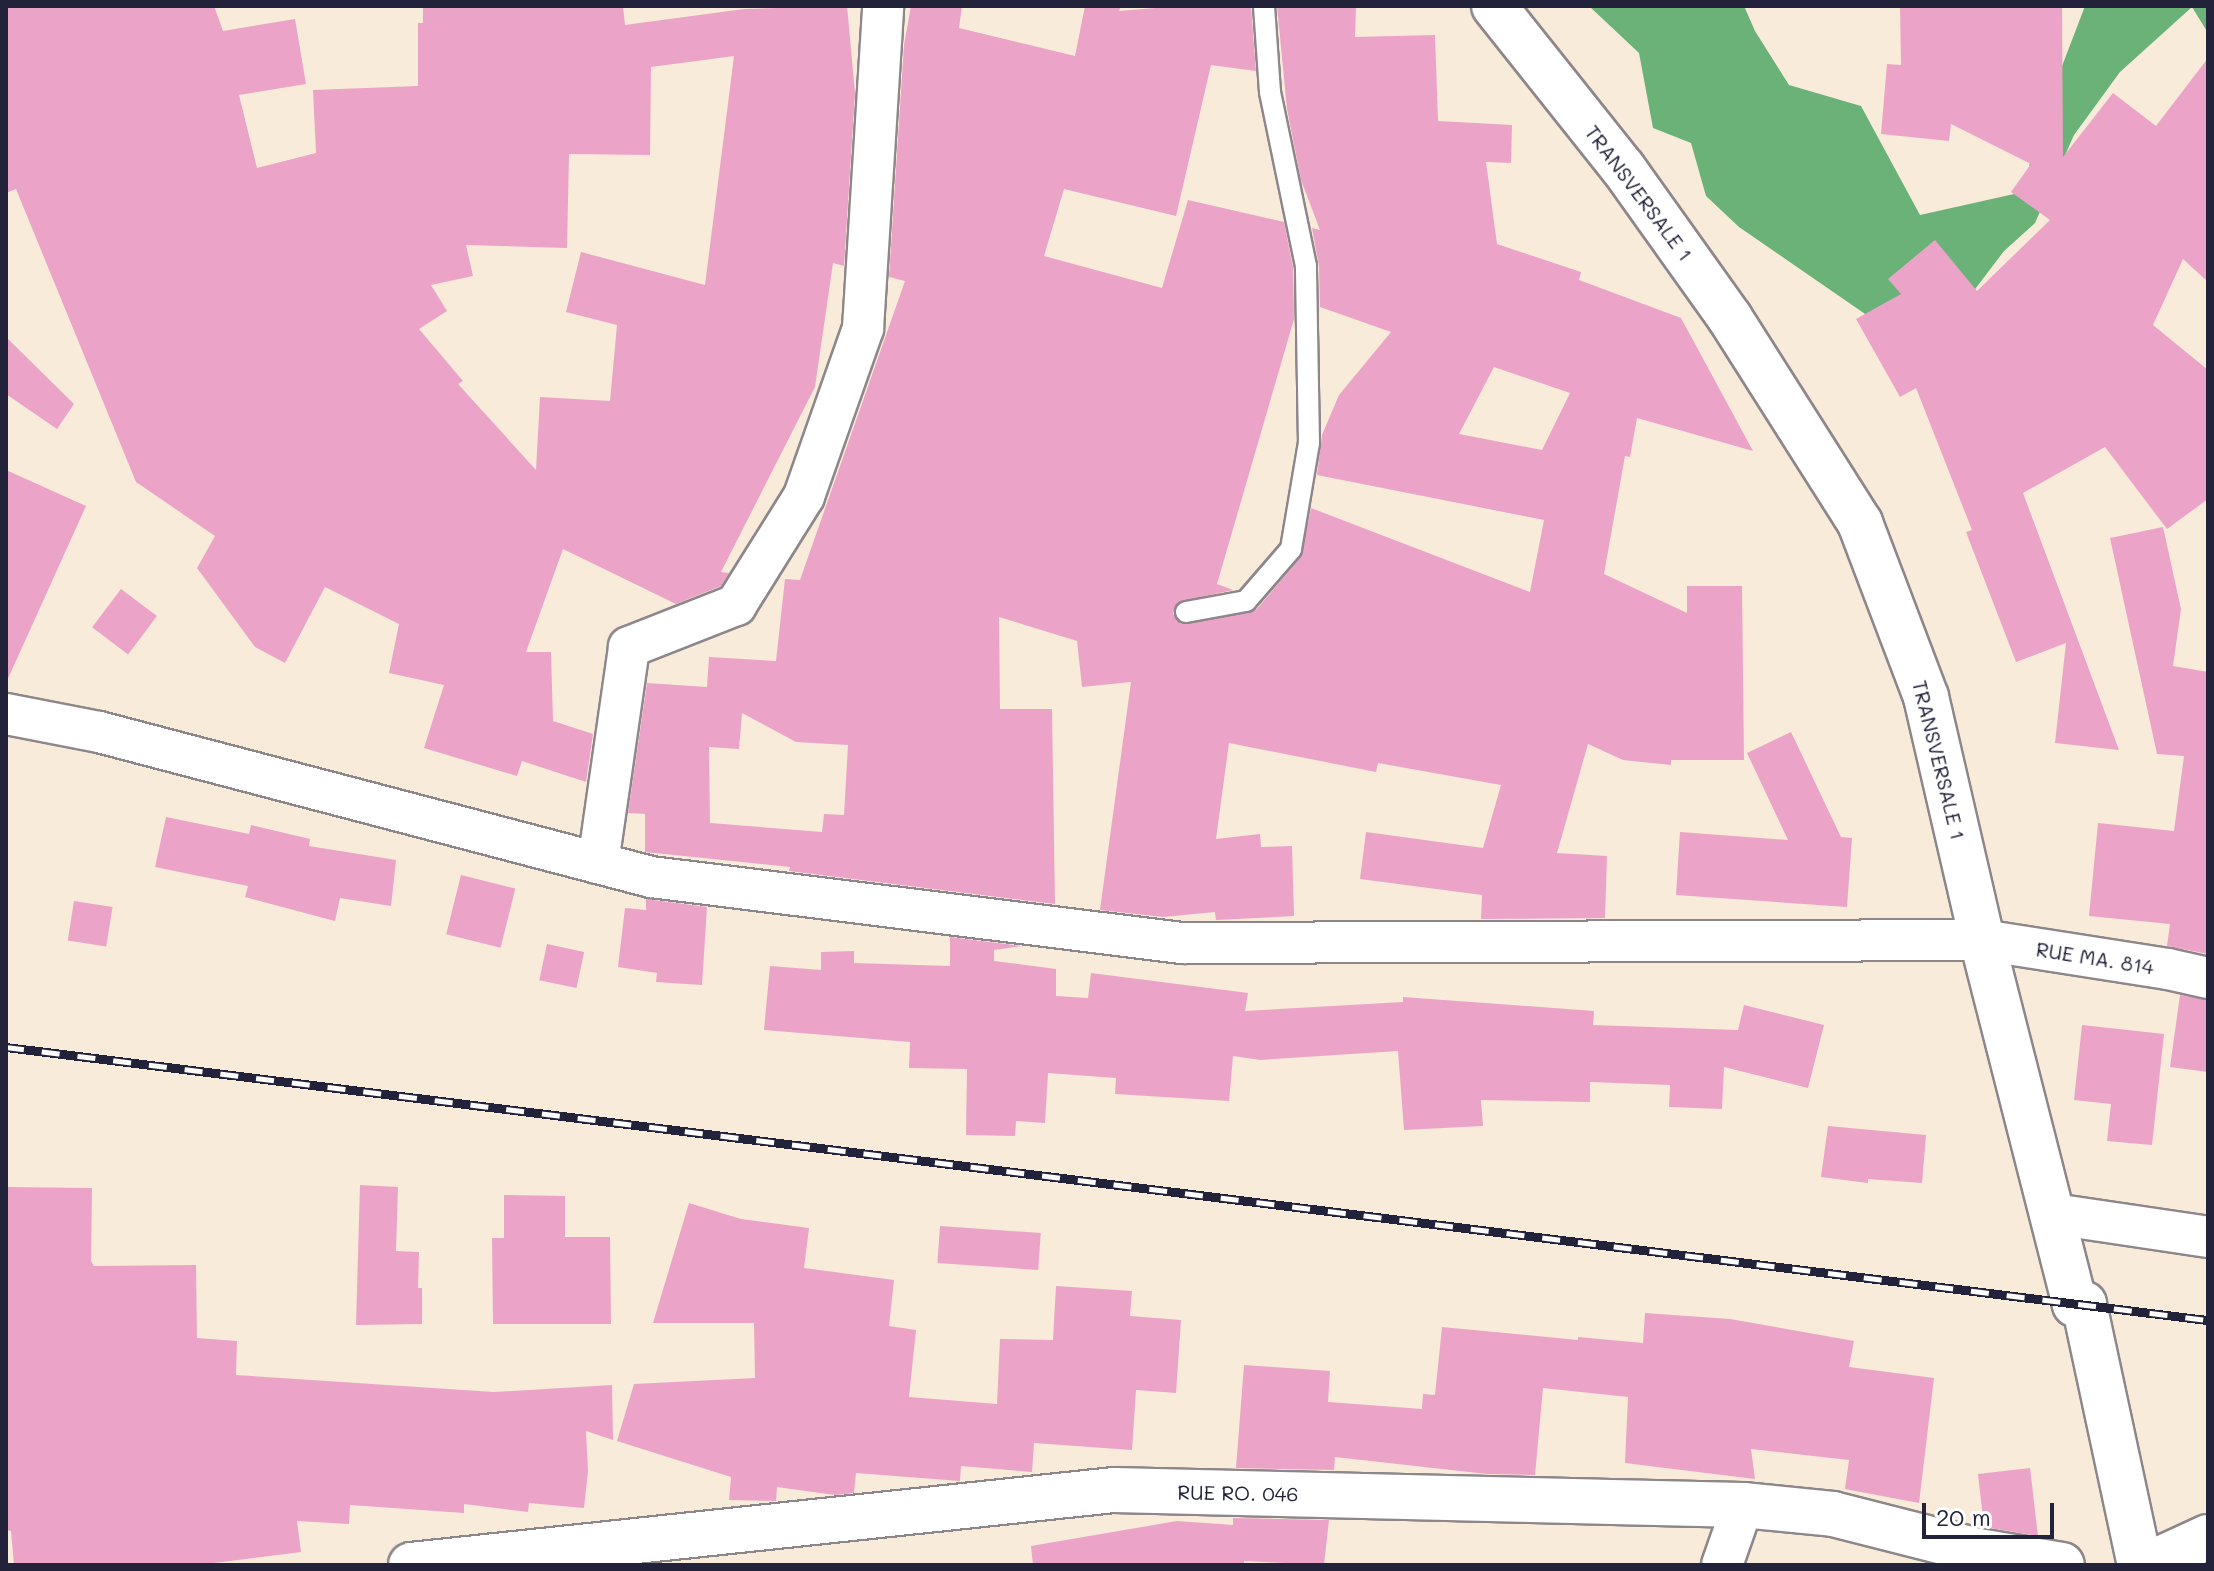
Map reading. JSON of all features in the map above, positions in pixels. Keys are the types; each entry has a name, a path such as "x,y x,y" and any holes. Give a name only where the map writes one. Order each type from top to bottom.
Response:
{"street":[{"path":"598,863 629,647 736,605 804,496 863,328 883,6"},
{"name":"TRANSVERSALE 1","path":"1494,6 1623,168 1730,318 1860,523 1926,697 1982,940 2075,1304 2084,1304 2140,1565"},
{"name":"RUE MA. 814","path":"6,714 99,732 651,877 1182,943 1982,940 2208,978"},
{"path":"2053,1214 2208,1237"},
{"name":"RUE RO. 046","path":"411,1565 672,1551 1114,1490 1743,1505 1833,1514 1978,1551 2062,1565"},
{"path":"1722,1565 1743,1505"},
{"path":"2147,1565 2208,1537"}],"lane":[{"path":"1186,612 1246,601 1291,549 1309,443 1306,266 1270,92 1264,6"}],"green space":[{"path":"1589,6 1744,6 1755,31 1789,85 1861,106 1920,215 2023,192 2038,129 2085,6 2208,6 2208,33 2192,7 2120,72 2074,135 2035,223 2004,251 1957,313 1884,327 1739,227 1706,196 1691,143 1653,128 1639,53"}],"building":[{"path":"6,6 214,6 223,31 295,19 306,84 239,95 257,168 316,153 313,90 418,86 418,23 423,23 423,6 623,6 625,25 744,9 847,6 855,93 844,266 833,263 815,387 721,572 729,573 721,586 676,604 563,549 526,652 551,652 553,721 593,734 586,782 522,761 517,776 424,748 444,685 389,673 399,624 325,587 285,663 255,647 197,568 215,536 136,482 16,189 6,193","holes":["734,56 705,285 581,252 566,312 617,325 610,401 540,397 536,470 458,384 463,381 419,329 447,311 431,285 473,276 466,245 567,248 569,154 650,155 651,67"]},
{"path":"911,6 962,6 959,28 1075,56 1085,6 1121,6 1119,11 1180,6 1251,6 1256,71 1211,65 1176,216 1064,189 1044,256 1162,288 1188,200 1284,222 1293,267 1294,319 1217,584 1233,590 1178,602 1173,614 1181,624 1256,610 1301,557 1311,508 1530,592 1544,520 1317,475 1322,435 1339,395 1391,332 1320,307 1319,266 1312,228 1320,230 1301,180 1287,109 1277,6 1356,6 1355,37 1435,35 1438,121 1512,125 1511,163 1486,162 1497,244 1581,272 1579,280 1681,318 1753,451 1637,418 1630,457 1625,456 1604,574 1687,613 1687,586 1742,586 1744,760 1671,760 1671,765 1623,760 1588,744 1557,853 1607,856 1605,918 1481,919 1482,895 1360,879 1366,832 1483,848 1501,785 1378,763 1376,772 1229,743 1216,839 1260,834 1261,847 1292,846 1294,916 1216,920 1215,912 1163,917 1100,910 1131,682 1082,687 1077,641 999,617 1000,709 1052,709 1055,904 789,871 790,867 645,852 645,814 628,813 647,683 707,687 709,657 776,661 785,579 800,580 905,281 889,277 904,45","holes":["1494,367 1570,393 1542,450 1459,434","742,713 796,742 848,745 844,815 824,814 822,832 710,823 709,747 739,749"]},
{"path":"1900,6 2062,6 2063,157 2113,93 2156,126 2208,58 2208,282 2183,259 2153,325 2208,370 2208,499 2167,529 2105,447 2023,493 2119,750 2055,743 2066,643 2016,662 1966,532 1972,530 1916,388 1900,397 1856,319 1901,294 1888,279 1935,240 1977,291 2050,220 2011,192 2031,164 1951,124 1949,141 1881,134 1887,64 1901,65"},
{"path":"6,337 74,404 57,429 6,394"},
{"path":"6,470 86,506 6,683"},
{"path":"2163,527 2181,609 2173,666 2208,672 2208,954 2167,946 2170,924 2089,916 2098,823 2174,831 2184,756 2157,754 2110,538"},
{"path":"121,589 157,616 128,654 92,627"},
{"path":"1791,732 1841,837 1852,838 1847,907 1676,895 1680,832 1788,840 1747,753"},
{"path":"166,817 249,834 251,825 310,839 309,846 396,860 391,906 340,898 335,921 245,897 248,886 155,867"},
{"path":"461,875 515,889 501,948 446,934"},
{"path":"646,899 707,907 702,985 656,982 657,973 618,967 625,908 646,910"},
{"path":"74,901 113,907 106,947 68,941"},
{"path":"950,937 1022,946 994,950 994,961 1056,969 1056,996 1088,998 1091,973 1248,993 1245,1011 1403,1002 1403,997 1594,1011 1593,1025 1738,1030 1744,1005 1824,1025 1808,1088 1724,1067 1722,1109 1669,1107 1670,1085 1590,1082 1590,1102 1481,1100 1483,1126 1404,1130 1398,1051 1260,1060 1233,1056 1229,1101 1115,1094 1116,1078 1048,1073 1045,1123 1016,1121 1015,1136 966,1135 967,1069 909,1068 910,1042 764,1030 770,966 821,970 821,952 854,951 854,963 950,966"},
{"path":"547,944 584,952 576,988 539,980"},
{"path":"2180,995 2208,1000 2208,1072 2170,1067"},
{"path":"2082,1025 2164,1034 2152,1145 2107,1141 2111,1104 2074,1100"},
{"path":"1828,1126 1926,1135 1922,1183 1868,1179 1868,1183 1821,1177"},
{"path":"360,1185 398,1187 396,1251 419,1252 418,1288 422,1288 422,1324 356,1325"},
{"path":"6,1187 92,1188 91,1261 94,1266 196,1265 197,1338 237,1341 236,1375 494,1392 612,1385 613,1440 586,1431 588,1471 584,1508 529,1503 528,1512 464,1504 464,1513 350,1505 349,1524 297,1521 301,1552 198,1565 14,1565 11,1531 6,1530"},
{"path":"504,1195 565,1196 565,1237 610,1237 611,1324 493,1324 492,1238 504,1238"},
{"path":"689,1203 741,1219 809,1228 804,1268 894,1280 889,1326 916,1330 909,1397 997,1404 1000,1339 1053,1340 1056,1286 1132,1291 1130,1316 1181,1320 1176,1393 1136,1390 1132,1450 1034,1443 1032,1472 961,1466 960,1481 856,1473 854,1493 835,1495 777,1487 776,1501 729,1500 731,1477 617,1441 634,1384 755,1378 754,1323 653,1323"},
{"path":"940,1226 1041,1233 1038,1270 937,1263"},
{"path":"1645,1313 1730,1319 1854,1341 1849,1367 1934,1378 1919,1503 1845,1489 1849,1460 1751,1449 1755,1479 1625,1463 1628,1397 1543,1388 1535,1475 1487,1474 1335,1457 1334,1470 1236,1468 1244,1365 1330,1371 1328,1402 1422,1409 1423,1394 1435,1395 1442,1327 1643,1343"},
{"path":"2030,1468 2038,1536 1984,1527 1978,1474"},
{"path":"1233,1518 1329,1520 1324,1565 1244,1561 1244,1565 1033,1565 1031,1546 1177,1521 1233,1525"}],"railway":[{"path":"6,1047 2208,1320"}]}
